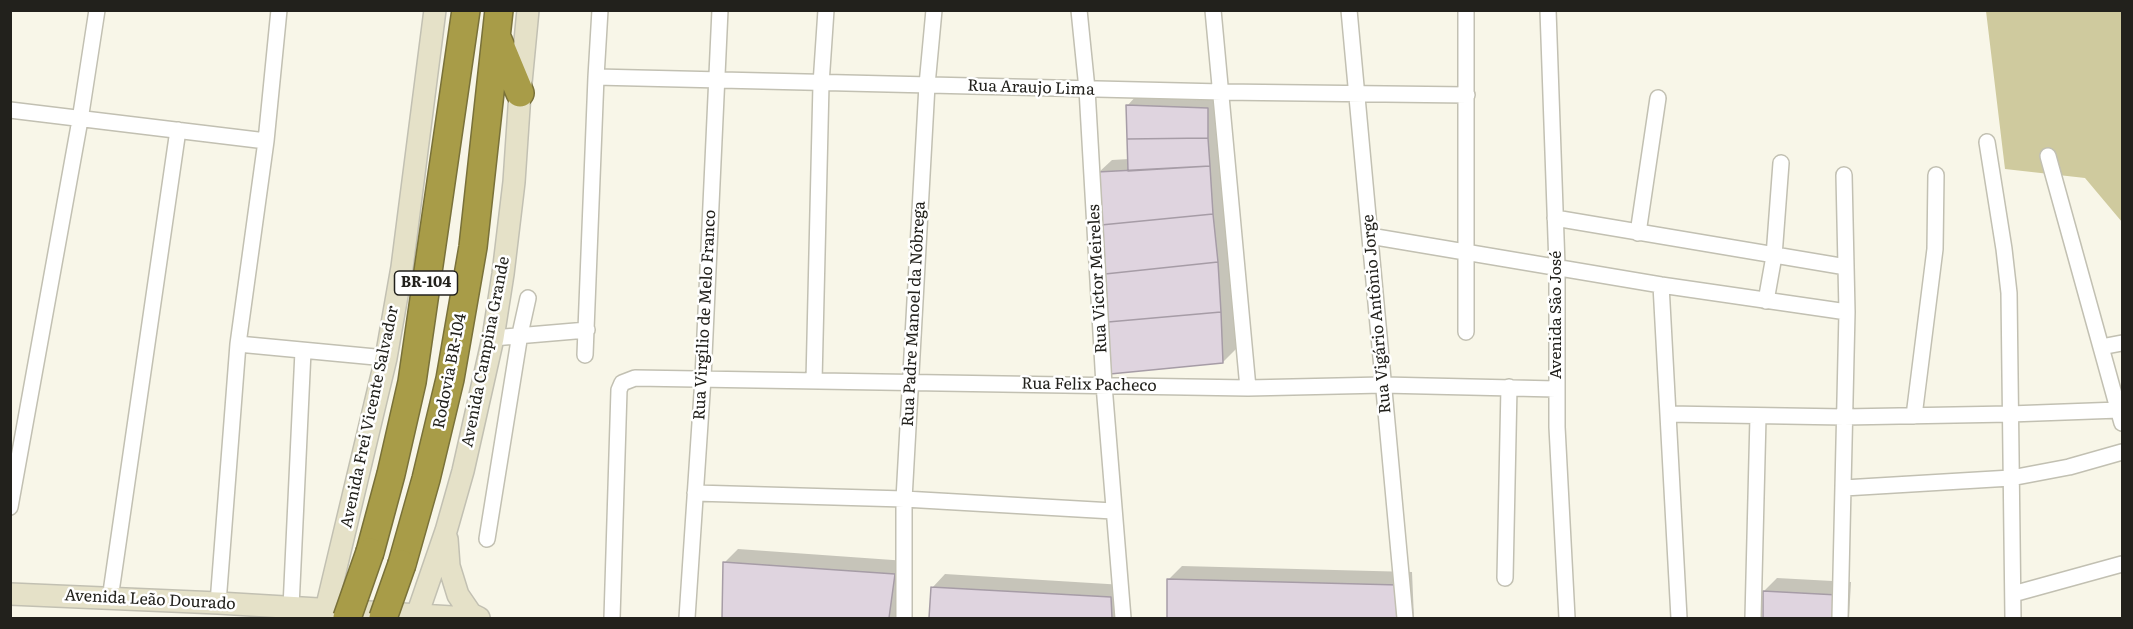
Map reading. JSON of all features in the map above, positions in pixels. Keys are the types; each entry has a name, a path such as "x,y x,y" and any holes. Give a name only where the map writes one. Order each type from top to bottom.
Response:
{"highway":[{"name":"BR-104","path":"332,615 370,552 412,382 464,16"},
{"path":"498,23 520,93"},
{"name":"Rodovia BR-104","path":"382,618 402,564 426,479 450,379 473,247 498,23"}],"main road":[{"name":"Avenida Frei Vicente Salvador","path":"332,615 386,358 402,267 435,10"},
{"name":"Avenida Campina Grande","path":"417,617 446,531 463,471 493,338 514,183 528,10"},
{"path":"446,531 447,553 453,583 466,608 479,618"},
{"name":"Avenida Leão Dourado","path":"10,594 291,606 332,615 470,618"}],"street":[{"path":"10,507 80,120 97,10"},
{"path":"218,603 238,344 266,141 279,10"},
{"path":"585,355 600,10"},
{"name":"Rua Virgilio de Melo Franco","path":"687,618 703,378 720,10"},
{"path":"814,381 821,84 826,10"},
{"name":"Rua Padre Manoel da Nóbrega","path":"904,618 904,499 927,85 934,10"},
{"name":"Rua Victor Meireles","path":"1078,10 1087,89 1104,385 1123,618"},
{"path":"1213,10 1248,388"},
{"name":"Rua Vigário Antônio Jorge","path":"1349,10 1405,618"},
{"path":"1466,10 1466,332"},
{"name":"Avenida São José","path":"1548,10 1557,266 1556,389 1567,618"},
{"name":"Rua Araujo Lima","path":"596,77 1222,93 1467,95"},
{"path":"1638,233 1658,98"},
{"path":"10,110 266,141"},
{"path":"110,599 178,130"},
{"path":"1987,142 2004,249 2008,293 2013,618"},
{"path":"1668,414 1758,417 2010,414 2121,417 2048,156"},
{"path":"1766,301 1774,255 1781,163"},
{"path":"1840,618 1847,312 1844,175"},
{"path":"1914,416 1935,249 1936,175"},
{"path":"1555,218 1846,267"},
{"path":"1370,236 1661,285 1847,312"},
{"path":"1661,285 1679,618"},
{"path":"487,539 520,334 528,298"},
{"path":"493,338 587,330"},
{"path":"2101,347 2122,343"},
{"path":"238,344 386,358"},
{"path":"291,606 303,351"},
{"name":"Rua Felix Pacheco","path":"612,618 619,390 622,384 635,378 911,384 1248,388 1383,385 1556,389"},
{"path":"1505,578 1509,387"},
{"path":"1754,618 1758,417"},
{"path":"1844,488 2012,478 2069,467 2122,452"},
{"path":"695,493 904,499 1113,512"},
{"path":"2013,594 2122,564"}],"shaded area":[{"path":"1986,11 2122,11 2122,222 2085,178 2005,169"}],"building":[{"path":"1126,105 1208,108 1208,138 1127,139"},
{"path":"1208,138 1210,166 1128,171 1127,139"},
{"path":"1210,166 1213,214 1101,225 1097,172"},
{"path":"1213,214 1218,262 1105,274 1101,225"},
{"path":"1218,262 1221,312 1108,322 1105,274"},
{"path":"1221,312 1223,363 1110,374 1108,322"},
{"path":"723,562 895,574 889,618 722,618"},
{"path":"1167,579 1399,585 1400,618 1167,618"},
{"path":"931,587 1111,597 1112,618 929,618"},
{"path":"1763,591 1838,595 1837,618 1763,618"}]}
